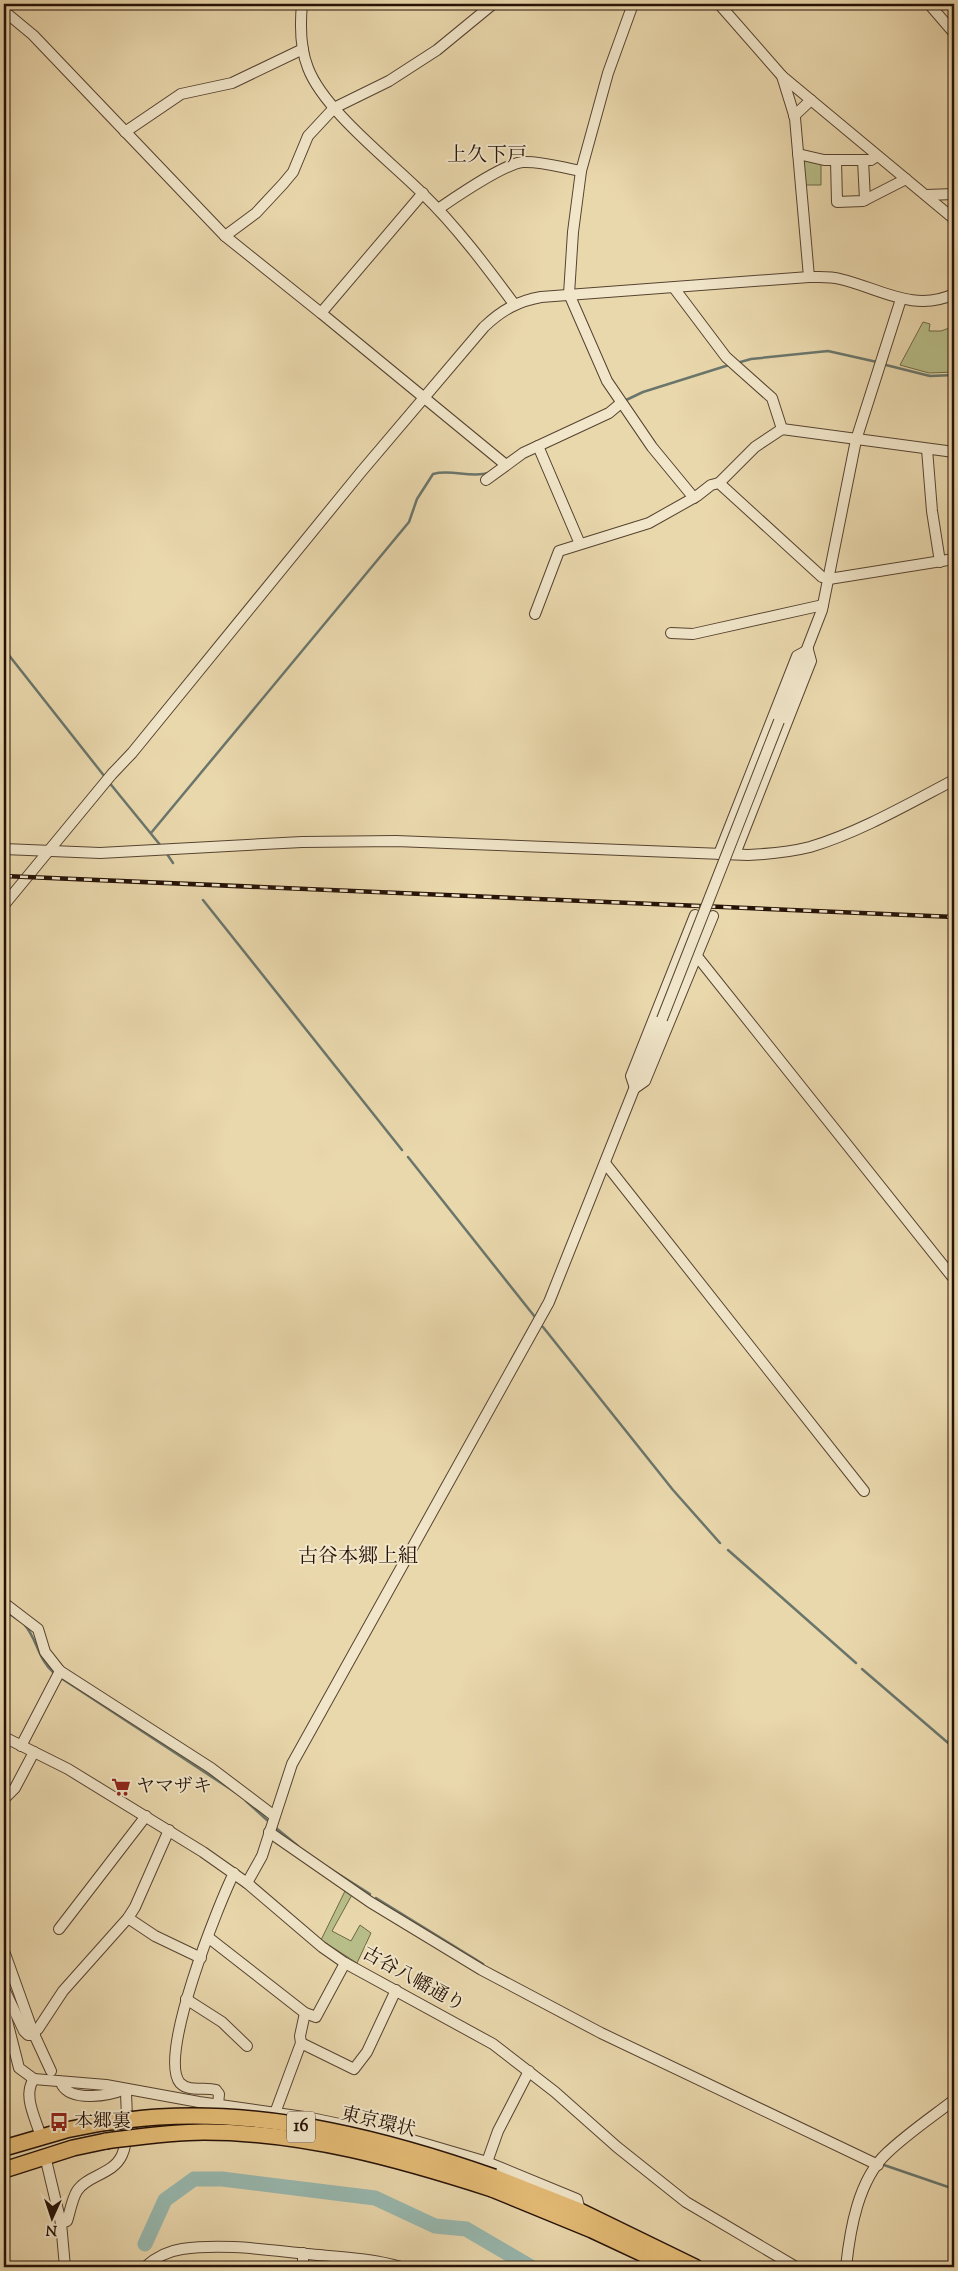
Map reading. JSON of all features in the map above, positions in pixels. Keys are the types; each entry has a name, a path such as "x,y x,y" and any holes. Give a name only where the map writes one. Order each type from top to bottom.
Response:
{"highway":[{"name":"東京環状","path":"4,2148 41,2137 102,2123 168,2117 264,2121 368,2140 425,2154 493,2183 671,2267"},
{"name":"東京環状","path":"4,2170 45,2156 106,2141 164,2133 204,2132 294,2138 379,2155 493,2183 580,2211 695,2267"}],"street":[{"path":"302,4 303,49 314,80 334,108 438,209 514,304"},
{"path":"224,236 256,213 284,184 294,172 308,136 334,108 389,81 437,50 493,4"},
{"path":"633,4 608,73 581,171 573,232 569,294 607,381 652,447 694,498"},
{"path":"719,4 782,76 954,219"},
{"path":"929,4 954,33"},
{"path":"4,11 32,35 224,236 426,397 506,465"},
{"path":"125,132 182,94 232,83 303,49"},
{"path":"782,76 794,116 809,277"},
{"path":"794,116 811,100"},
{"path":"798,154 824,160 871,160 877,156"},
{"path":"836,160 838,202 865,200 906,179"},
{"path":"863,160 865,200"},
{"path":"438,209 506,168 521,162 533,162 581,171"},
{"path":"321,313 422,193"},
{"path":"926,195 954,194"},
{"path":"4,904 112,774 132,753 361,472 484,327 499,313 514,304 541,297 809,277 837,278 901,299 928,301 954,294"},
{"path":"674,288 726,357 772,398 782,429"},
{"path":"247,1883 262,1856 273,1815 292,1764 546,1308 808,650 823,605 829,579 856,440 901,299"},
{"path":"486,480 506,465 538,446 609,413 621,403"},
{"path":"535,614 559,551 649,523 694,498 711,485 719,483 755,447 782,429 954,452"},
{"path":"538,446 580,544"},
{"path":"927,449 932,511 940,562"},
{"path":"719,483 822,577 829,579 954,559"},
{"path":"671,633 693,634 823,605"},
{"path":"719,854 797,656 808,650"},
{"path":"735,854 811,661 808,650"},
{"path":"4,850 100,854 302,842 396,841 719,854 777,853 810,846 872,822 954,780"},
{"path":"635,1088 632,1076 695,915"},
{"path":"635,1088 645,1081 712,916"},
{"path":"696,955 954,1279"},
{"path":"605,1163 864,1490"},
{"path":"4,1603 38,1629 44,1652 60,1671 211,1768 273,1815"},
{"path":"21,1746 60,1671"},
{"name":"古谷八幡通り","path":"4,1737 68,1769 169,1830 234,1873 322,1947 345,1963 493,2044 529,2071 686,2202 796,2267"},
{"path":"4,1799 15,1788 34,1752"},
{"path":"59,1930 146,1816"},
{"path":"4,1989 24,2031 28,2035 34,2034 74,1977 128,1918 135,1907 169,1830"},
{"path":"269,1832 370,1902 482,1970 601,2033 878,2165"},
{"path":"218,2105 219,2094 216,2090 186,2087 180,2083 176,2075 177,2041 186,1999 223,1896 234,1873"},
{"path":"128,1918 155,1936 201,1958"},
{"path":"209,1938 305,2013 316,2016 345,1963"},
{"path":"4,1951 34,2034 51,2071"},
{"path":"301,2042 354,2069 367,2052 396,1990"},
{"path":"186,1999 222,2022 247,2046"},
{"path":"4,2009 15,2058 20,2068 34,2079 106,2085 218,2105 275,2112 402,2137 487,2162 577,2200 580,2211"},
{"path":"275,2112 301,2042 300,2036 305,2013"},
{"path":"487,2162 498,2131 529,2071"},
{"path":"34,2079 29,2087 29,2096 41,2137"},
{"path":"62,2085 67,2092 74,2094 110,2096 126,2089"},
{"path":"61,2224 67,2221 77,2191 87,2181 105,2173 122,2156 125,2143 126,2089"},
{"path":"846,2267 848,2244 865,2185 886,2154 954,2100"},
{"path":"45,2156 61,2224 65,2267"},
{"path":"145,2267 155,2258 181,2249 254,2248 345,2256 401,2267"},
{"path":"303,2253 303,2267"}],"green space":[{"path":"801,157 821,161 821,185 803,185"},
{"path":"923,322 930,324 929,331 941,331 952,327 954,334 954,372 929,373 900,365"},
{"path":"346,1889 353,1893 332,1931 351,1941 360,1925 371,1933 357,1963 321,1940"}],"waterway":[{"path":"737,363 751,359 828,351 877,362"},
{"path":"882,364 930,376 954,375"},
{"path":"624,401 643,392 729,365"},
{"path":"151,833 409,522 417,499 433,474 447,472 475,475 489,473"},
{"path":"4,649 105,777"},
{"path":"108,781 161,846"},
{"path":"167,854 173,863"},
{"path":"203,900 402,1150"},
{"path":"408,1157 535,1317"},
{"path":"543,1327 673,1490 720,1543"},
{"path":"728,1550 856,1663"},
{"path":"4,1610 20,1621"},
{"path":"24,1624 29,1630 41,1656 54,1673"},
{"path":"862,1669 954,1748"},
{"path":"61,1678 238,1794"},
{"path":"246,1801 267,1820"},
{"path":"276,1828 298,1846"},
{"path":"329,1868 370,1894"},
{"path":"376,1898 483,1964"},
{"path":"884,2165 954,2189"},
{"path":"145,2244 165,2200 194,2179 222,2179 375,2198 435,2226 466,2229 531,2267"}],"railway":[{"path":"4,876 954,917"}],"place":[{"name":"ヤマザキ","path":"121,1787"},
{"name":"本郷裏","path":"59,2122"}],"district":[{"name":"上久下戸","path":"487,156"},
{"name":"古谷本郷上組","path":"358,1557"}]}
